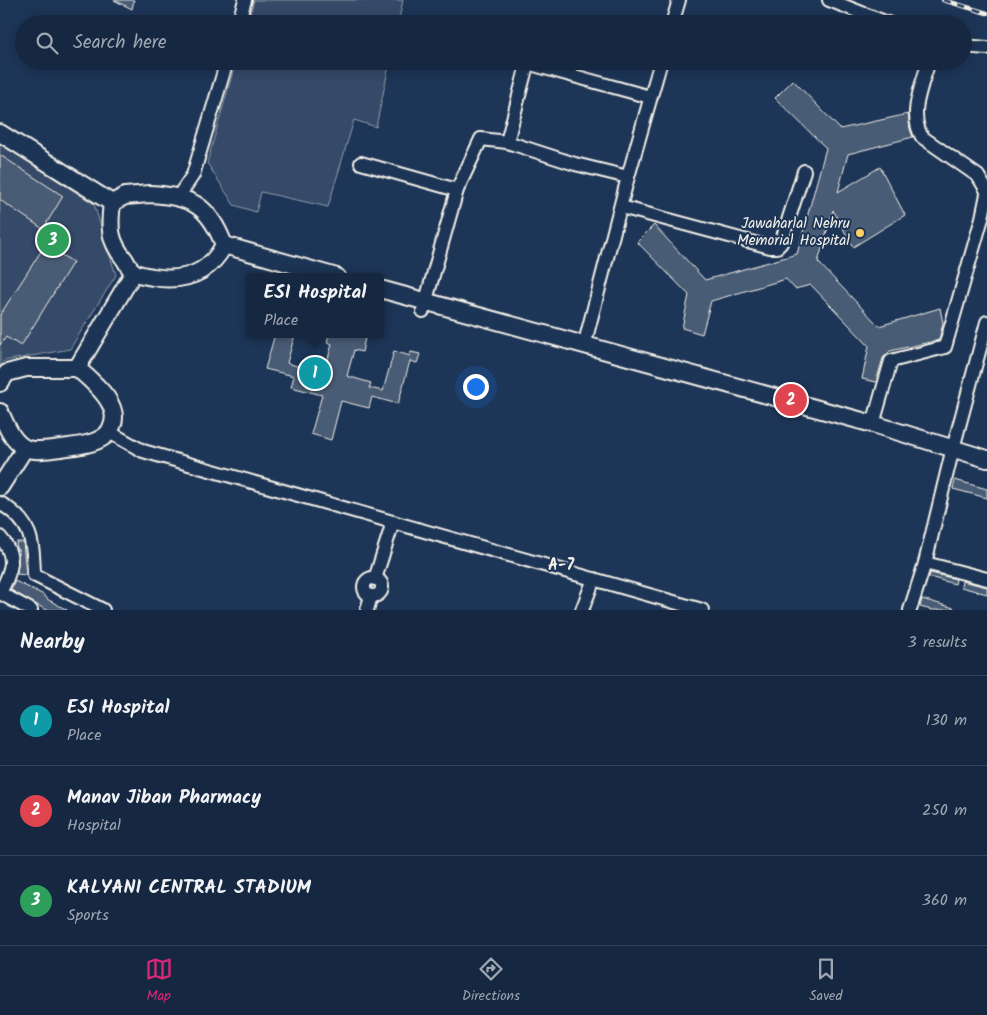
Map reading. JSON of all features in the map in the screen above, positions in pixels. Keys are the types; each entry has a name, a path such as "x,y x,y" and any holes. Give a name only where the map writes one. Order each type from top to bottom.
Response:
{"main road":[{"path":"0,133 112,203"},
{"path":"150,194 185,199 204,211 218,230 220,252 206,267 187,278 165,279 134,272 116,249 109,226 112,203 125,196 150,194"},
{"path":"220,252 286,273"},
{"path":"220,252 318,273"},
{"path":"77,368 134,272"},
{"path":"384,291 424,306 952,453 987,459"},
{"path":"384,300 424,306 584,346 873,424 987,467"},
{"path":"0,383 7,373 26,368 77,368 105,396 113,411 114,424 106,436 83,445 43,450 25,448 15,441 0,412"},
{"path":"0,487 25,448"}],"street":[{"path":"241,15 246,0"},
{"path":"675,15 679,0"},
{"path":"829,0 867,15"},
{"path":"972,47 987,48"},
{"path":"185,199 224,70"},
{"path":"507,142 526,70"},
{"path":"556,70 650,97"},
{"path":"584,346 658,70"},
{"path":"873,424 891,361 945,347 982,218 987,192 978,176 922,137 917,128 915,106 927,70"},
{"path":"424,306 457,190 481,139 507,142 575,164 628,177"},
{"path":"361,163 457,190"},
{"path":"621,207 770,247 777,247 781,243 804,171"},
{"path":"910,610 925,563 987,322"},
{"path":"109,432 143,451 702,610"},
{"path":"0,503 19,517 28,530 33,545 34,574 103,610"},
{"path":"367,610 371,596 366,592 365,584 368,580 375,579 393,522"},
{"path":"0,537 7,544 11,559 8,576 0,593 31,610"},
{"path":"925,563 987,579"},
{"path":"582,610 594,579"}],"shaded area":[{"path":"254,0 403,0 400,15 250,15"},
{"path":"233,70 388,70 376,127 354,120 328,207 261,192 256,212 234,205 207,163"},
{"path":"0,143 94,204 116,275 70,349 4,361 0,367"}],"building":[{"path":"114,0 134,0 132,9"},
{"name":"Jawaharlal Nehru Memorial Hospital","path":"793,80 840,129 908,114 913,137 848,154 838,192 880,167 905,215 853,247 833,210 818,262 879,326 940,308 943,323 939,340 890,351 883,358 876,382 862,379 869,346 811,285 795,289 786,279 711,301 702,334 682,328 689,295 637,242 654,225 705,280 797,254 826,148 775,98"},
{"path":"0,155 63,196 43,229 0,200"},
{"path":"45,245 73,262 21,346 6,337 0,345 0,315"},
{"path":"274,338 294,338 287,363 300,367 301,364 325,370 332,344 327,342 328,338 365,338 362,352 354,350 347,376 371,383 369,388 383,391 394,351 410,356 411,352 420,354 417,363 410,361 398,404 372,397 369,408 341,401 331,440 311,434 322,395 291,387 294,376 265,369"},
{"path":"955,480 987,489 987,498 953,489"},
{"path":"16,542 23,542 26,575 17,574 19,550 17,550"},
{"path":"930,573 956,579 955,584 929,577"},
{"path":"15,581 42,594 47,599 67,610 47,610 37,605 11,590"},
{"path":"962,581 987,587 987,594 961,587"},
{"path":"922,599 954,608 953,610 932,610 920,607"}],"railway":[{"path":"943,0 987,13"}],"place":[{"name":"Jawaharlal Nehru Memorial Hospital","path":"860,233"},
{"name":"KALYANI CENTRAL STADIUM","path":"53,240"},
{"name":"ESI Hospital","path":"315,373"},
{"name":"Manav Jiban Pharmacy","path":"791,400"}],"district":[{"name":"A-7","path":"561,565"}]}
